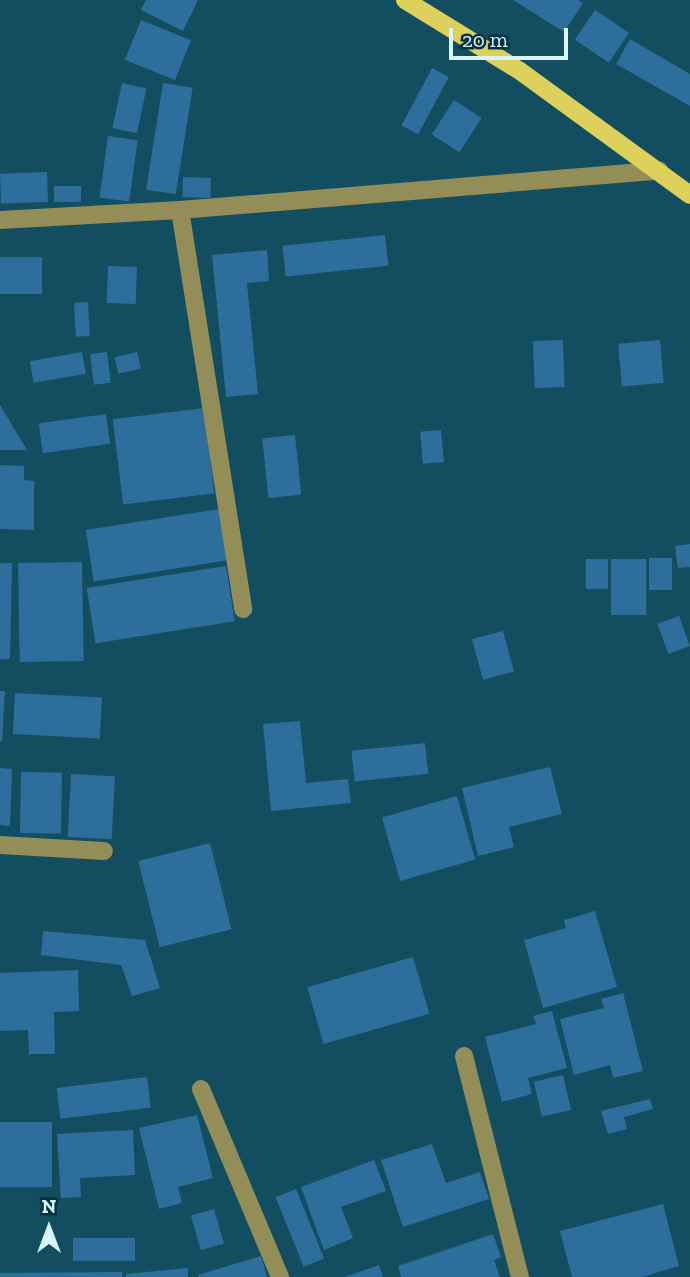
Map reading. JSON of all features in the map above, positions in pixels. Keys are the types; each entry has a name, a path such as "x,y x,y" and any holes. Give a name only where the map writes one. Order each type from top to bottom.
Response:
{"main road":[{"path":"405,0 520,71 690,195"}],"street":[{"path":"0,220 180,210 659,171"},
{"path":"180,210 243,609"},
{"path":"0,845 103,851"},
{"path":"464,1056 520,1277"},
{"path":"201,1089 280,1277"}],"building":[{"path":"146,0 198,0 183,31 141,10"},
{"path":"513,0 578,0 583,3 564,32"},
{"path":"595,10 629,33 609,63 575,40"},
{"path":"141,20 191,40 175,80 125,60"},
{"path":"630,39 690,74 690,106 616,64"},
{"path":"432,68 449,77 418,134 401,125"},
{"path":"122,83 146,88 137,133 112,128"},
{"path":"163,83 193,88 176,194 146,190"},
{"path":"454,100 482,118 459,152 432,134"},
{"path":"108,136 138,140 129,202 99,197"},
{"path":"47,172 48,202 1,204 0,174"},
{"path":"183,177 211,178 210,198 182,197"},
{"path":"54,186 81,186 81,202 54,202"},
{"path":"385,235 388,266 286,277 283,246"},
{"path":"267,250 269,281 247,283 258,394 226,397 212,255"},
{"path":"0,257 42,257 42,294 0,294"},
{"path":"108,266 137,267 136,304 107,303"},
{"path":"88,302 90,336 76,337 74,303"},
{"path":"563,340 565,387 535,388 533,341"},
{"path":"660,340 664,383 622,386 618,344"},
{"path":"82,352 86,374 34,383 30,361"},
{"path":"107,352 111,383 94,385 90,354"},
{"path":"137,352 141,369 118,374 115,357"},
{"path":"0,405 27,450 0,450"},
{"path":"204,408 214,493 123,505 113,419"},
{"path":"106,414 110,444 43,453 39,423"},
{"path":"441,430 444,462 423,464 420,432"},
{"path":"295,435 301,495 268,498 262,438"},
{"path":"0,465 24,466 24,480 34,481 34,530 0,529"},
{"path":"219,509 227,560 94,581 86,530"},
{"path":"690,544 690,567 678,568 675,546"},
{"path":"649,558 672,558 672,590 649,590"},
{"path":"586,559 608,559 608,589 586,589"},
{"path":"611,559 646,559 646,615 611,615"},
{"path":"82,562 84,661 20,662 18,563"},
{"path":"0,563 12,563 10,659 0,659"},
{"path":"226,566 235,621 95,643 87,588"},
{"path":"679,616 690,646 668,654 657,624"},
{"path":"503,631 514,672 483,680 472,639"},
{"path":"0,691 5,691 2,741 0,741"},
{"path":"15,693 102,698 100,738 13,734"},
{"path":"300,721 306,783 348,779 351,803 271,811 263,724"},
{"path":"425,743 428,774 355,782 351,751"},
{"path":"550,767 562,814 509,827 514,847 478,856 462,788"},
{"path":"0,768 12,769 10,826 0,825"},
{"path":"21,772 62,773 61,834 20,833"},
{"path":"71,774 115,776 112,839 68,837"},
{"path":"457,796 475,859 400,881 382,817"},
{"path":"210,843 232,929 160,947 138,861"},
{"path":"595,911 617,987 543,1008 524,940 566,928 564,920"},
{"path":"43,931 145,940 160,988 132,996 121,965 41,955"},
{"path":"413,957 429,1014 324,1044 307,987"},
{"path":"78,970 79,1011 54,1012 55,1054 29,1054 28,1030 0,1031 0,973"},
{"path":"623,993 643,1071 613,1078 610,1065 574,1075 560,1019 604,1008 601,999"},
{"path":"552,1011 567,1068 528,1078 532,1094 502,1102 485,1037 536,1024 533,1016"},
{"path":"563,1075 571,1110 542,1117 534,1082"},
{"path":"147,1077 151,1108 60,1119 57,1088"},
{"path":"650,1099 653,1109 624,1117 627,1129 608,1134 601,1111"},
{"path":"197,1115 213,1178 178,1187 182,1203 159,1209 139,1128"},
{"path":"0,1122 52,1122 52,1187 0,1187"},
{"path":"133,1130 135,1175 80,1178 81,1197 61,1198 57,1134"},
{"path":"432,1144 446,1183 480,1172 489,1199 403,1227 381,1160"},
{"path":"374,1160 386,1191 341,1207 353,1238 324,1250 301,1187"},
{"path":"296,1189 324,1259 304,1267 276,1197"},
{"path":"663,1204 679,1266 642,1277 572,1277 560,1231"},
{"path":"214,1209 224,1244 201,1250 191,1216"},
{"path":"493,1234 501,1257 494,1260 500,1277 401,1277 398,1266"},
{"path":"73,1238 135,1238 135,1261 73,1261"},
{"path":"261,1256 267,1277 198,1275"},
{"path":"379,1265 383,1277 345,1277"},
{"path":"188,1268 188,1277 126,1277 126,1274"},
{"path":"122,1272 122,1277 0,1277 0,1273"}]}
